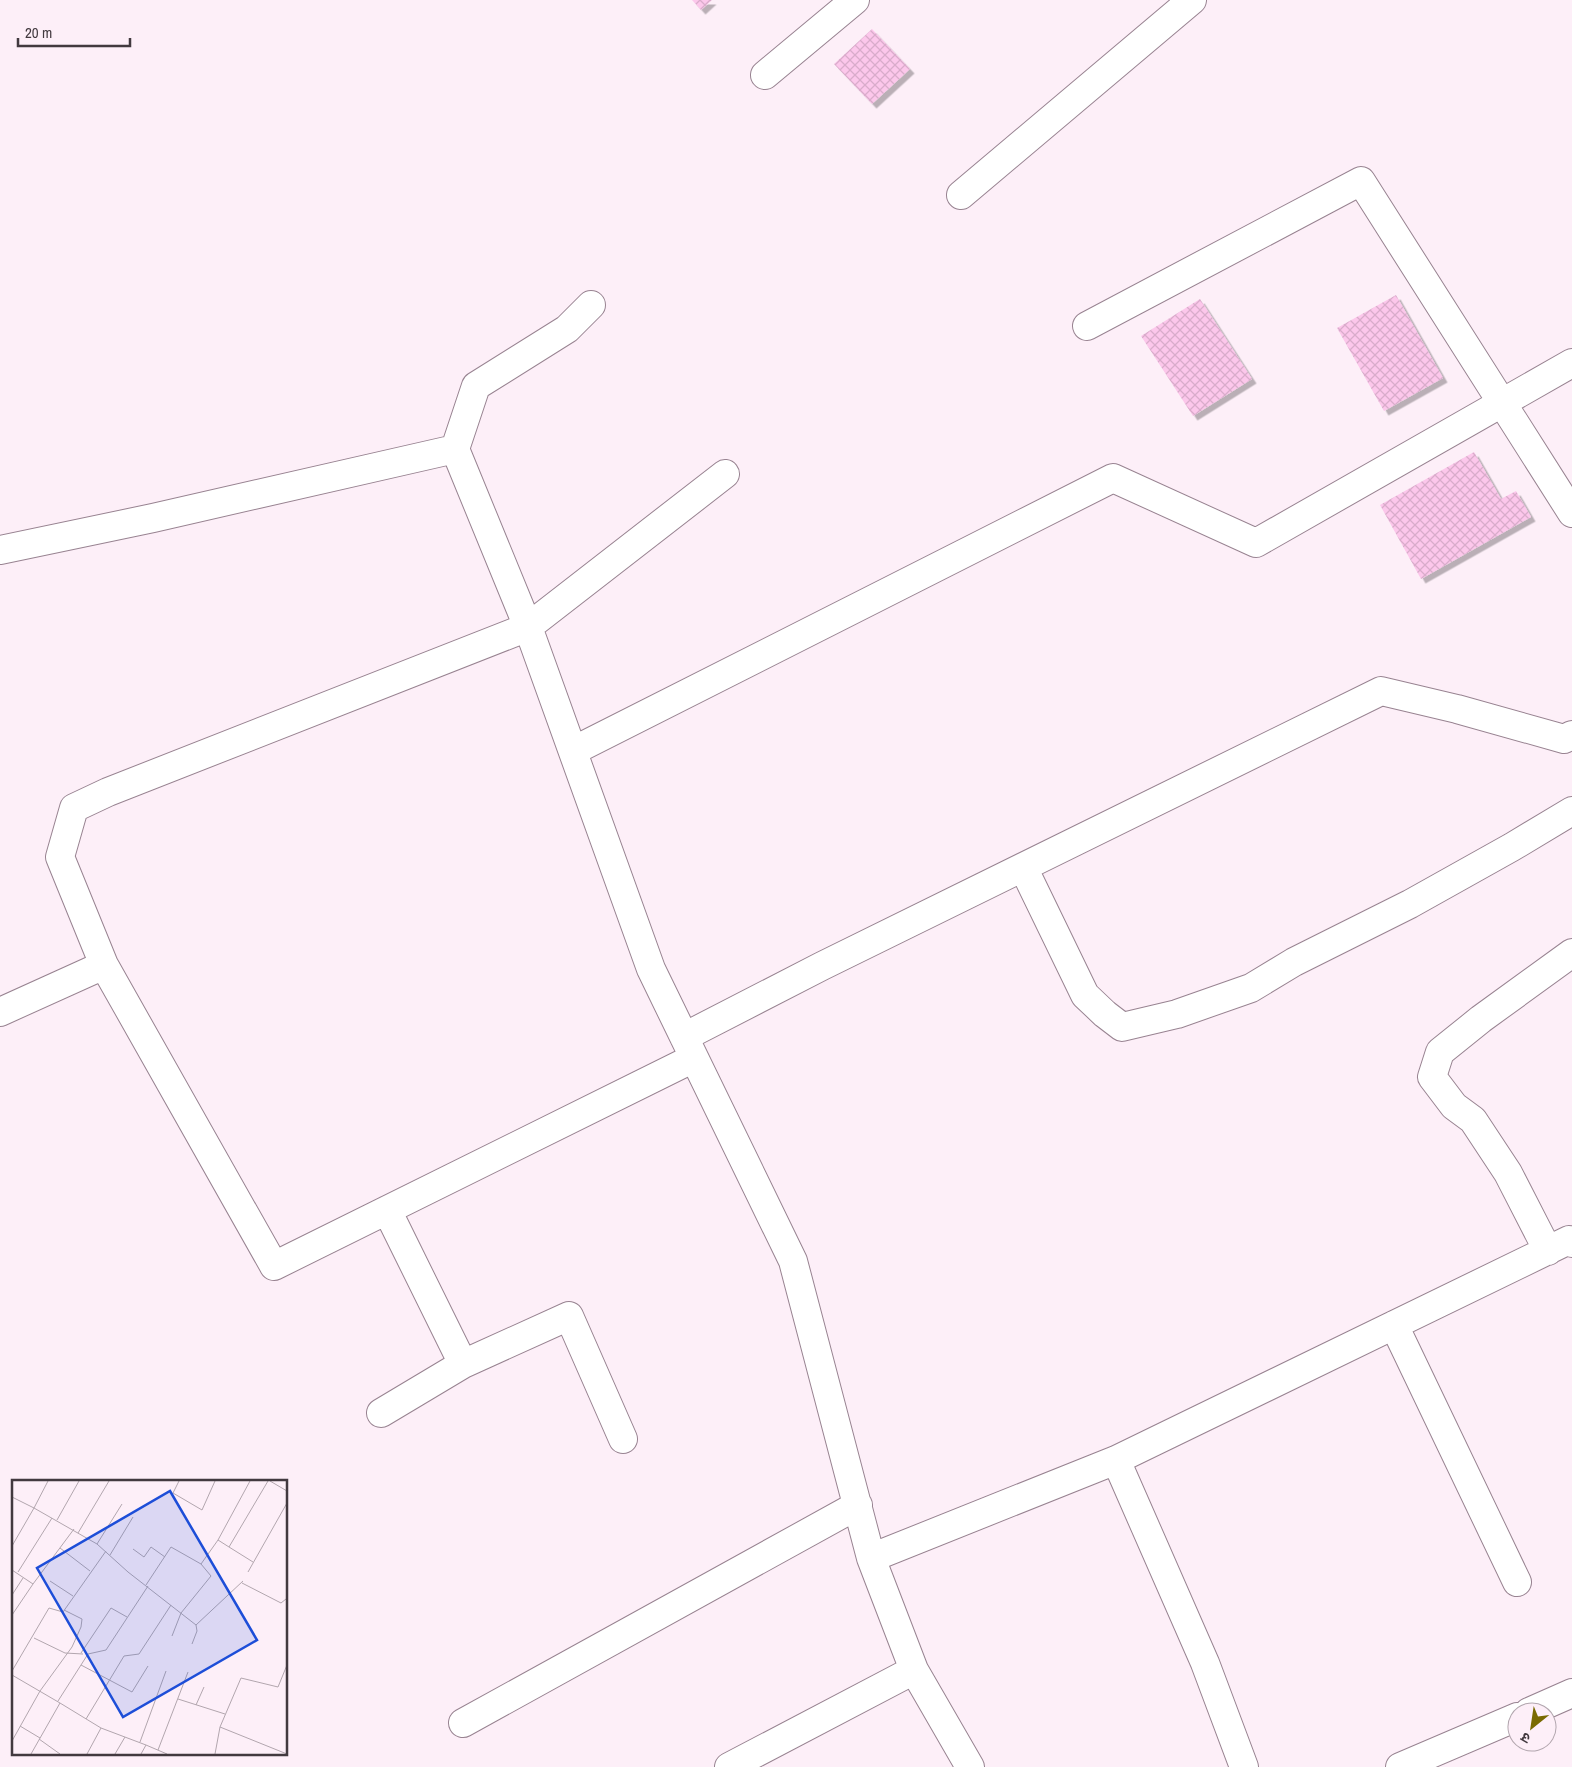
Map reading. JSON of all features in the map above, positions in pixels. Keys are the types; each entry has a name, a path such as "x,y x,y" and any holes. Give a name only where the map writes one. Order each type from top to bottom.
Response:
{"street":[{"path":"765,75 855,0"},
{"path":"961,194 1192,0"},
{"path":"1087,326 1361,181 1572,513"},
{"path":"591,305 568,329 476,386 455,448 528,626 651,969 793,1261 871,1558 914,1670 970,1767"},
{"path":"573,751 1113,478 1256,543 1572,363"},
{"path":"0,550 153,518 455,448"},
{"path":"725,474 528,626 108,792 74,808 60,858 104,965 274,1266 387,1210 689,1048 822,966 1381,691 1457,709 1564,739 1572,735"},
{"path":"1023,867 1085,995 1122,1027 1178,1014 1251,988 1294,962 1410,904 1572,811"},
{"path":"871,1558 1116,1460 1560,1247 1473,1120 1454,1106 1432,1076 1440,1052 1481,1018 1572,953"},
{"path":"0,1012 104,965"},
{"path":"387,1210 463,1364"},
{"path":"381,1413 463,1364 569,1316 623,1439"},
{"path":"1394,1325 1517,1582"},
{"path":"1116,1460 1205,1663 1244,1767"},
{"path":"463,1723 858,1505"},
{"path":"729,1767 914,1670"},
{"path":"1553,1702 1572,1694"},
{"path":"1400,1767 1507,1721"}],"building":[{"path":"692,0 712,0 701,10"},
{"path":"872,29 910,69 872,104 834,64"},
{"path":"1396,295 1443,378 1384,411 1337,328"},
{"path":"1200,299 1252,379 1193,416 1141,336"},
{"path":"1474,452 1501,499 1516,491 1531,517 1421,579 1380,505"}]}
